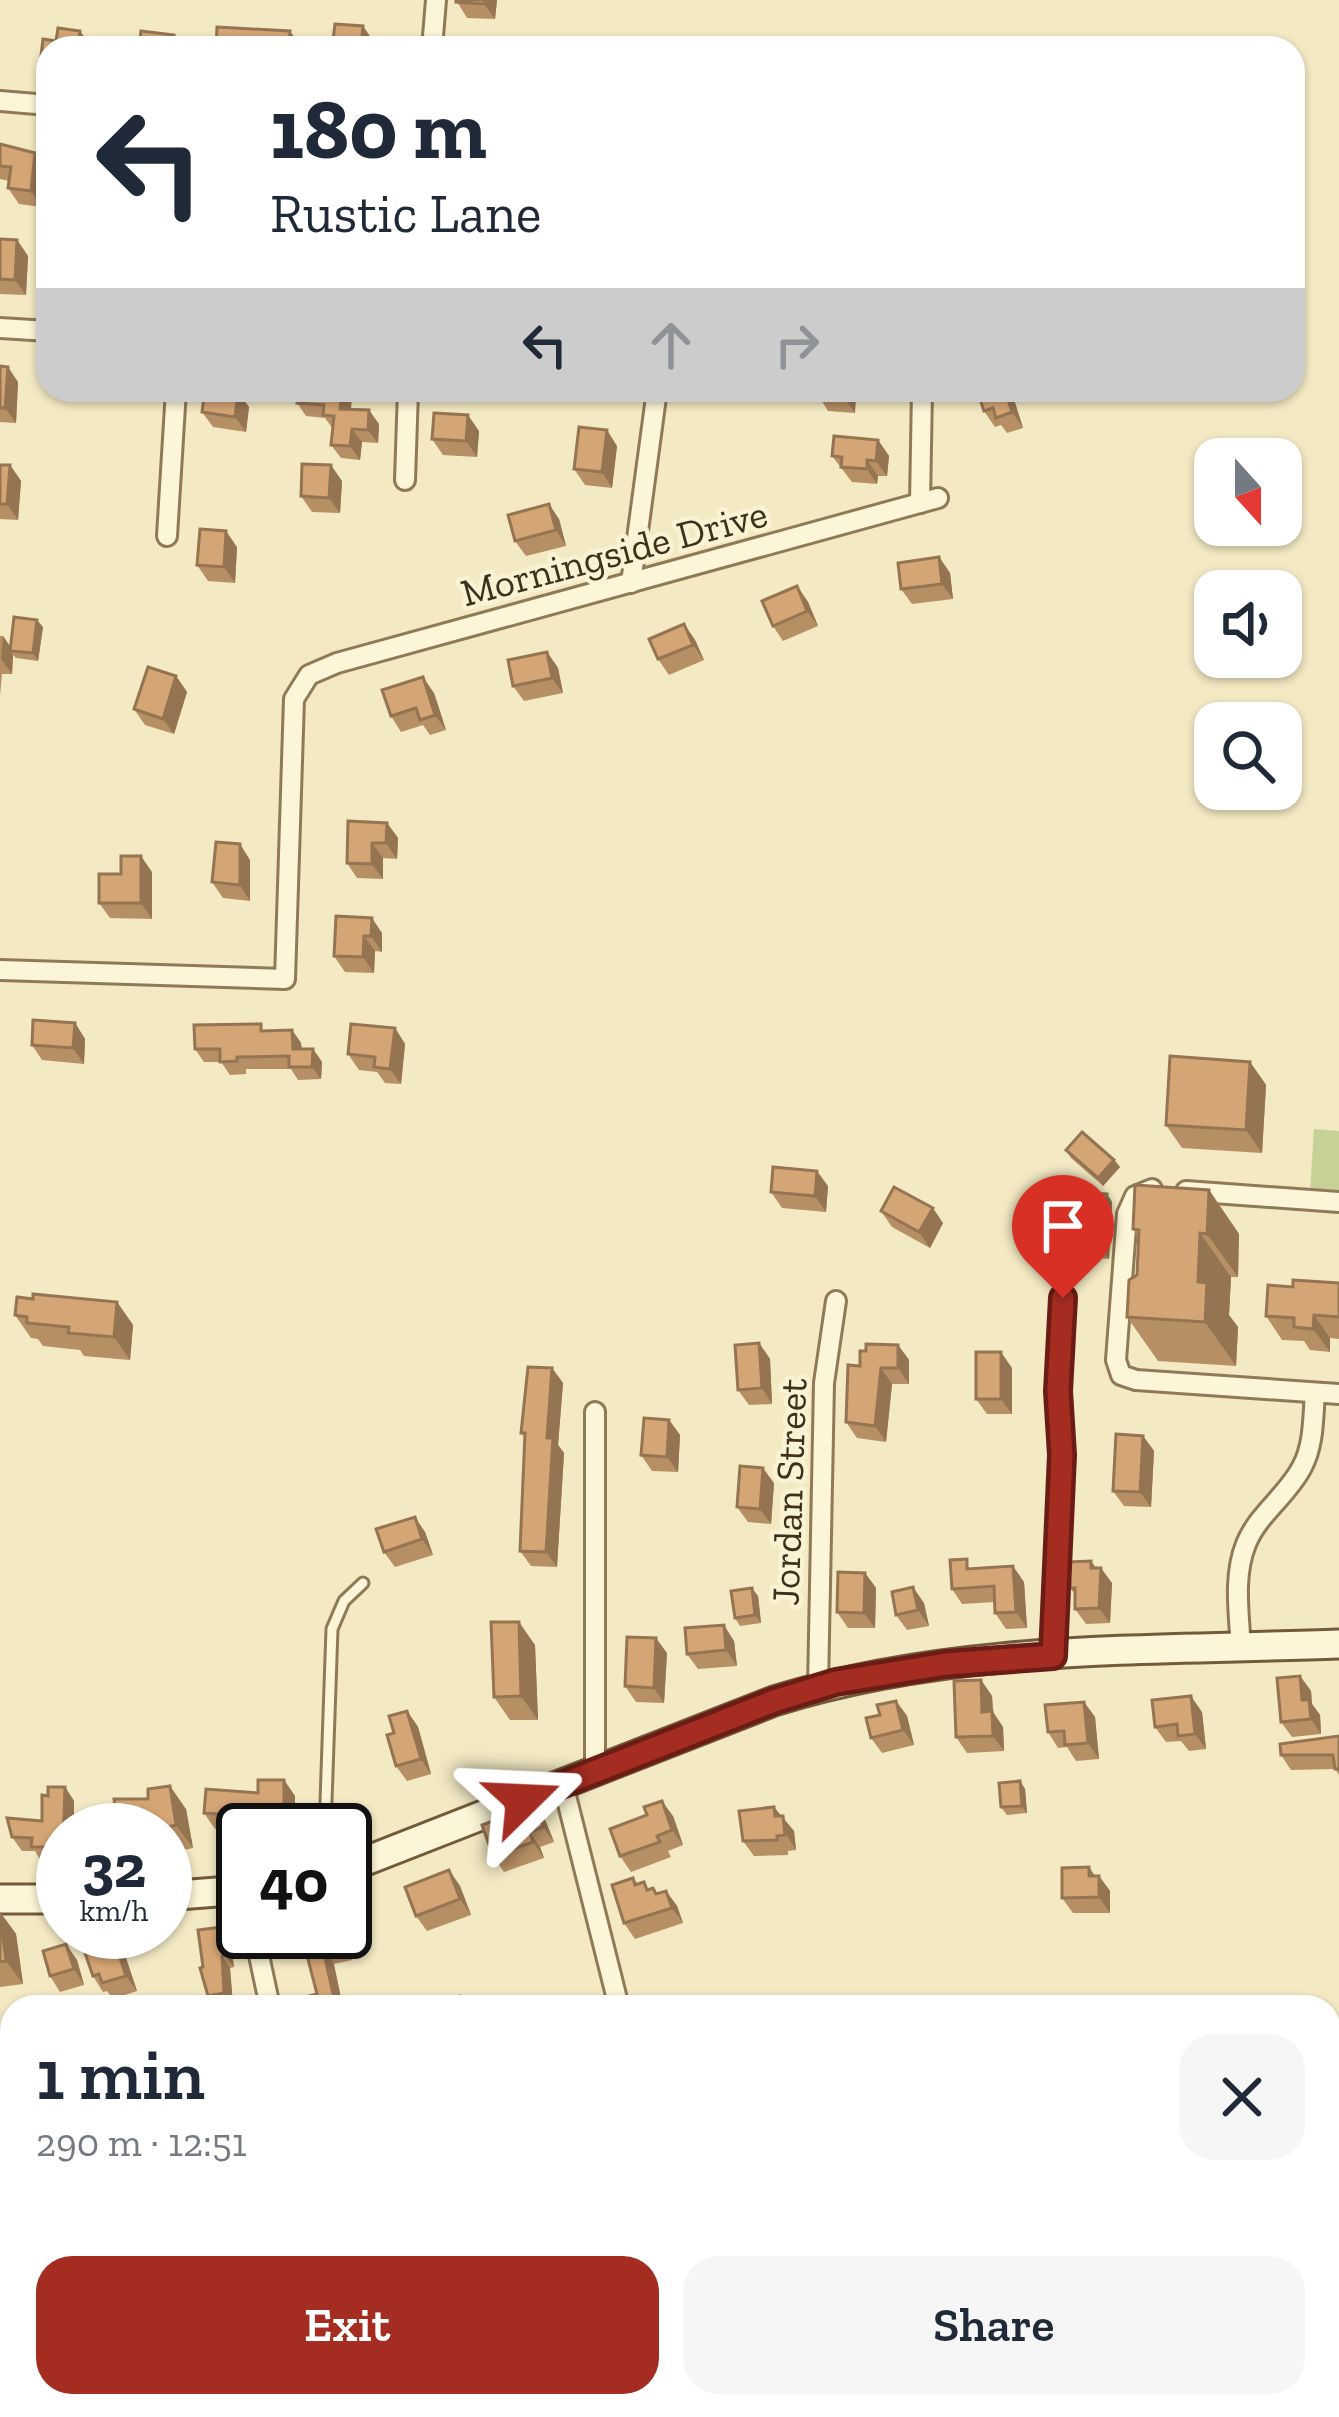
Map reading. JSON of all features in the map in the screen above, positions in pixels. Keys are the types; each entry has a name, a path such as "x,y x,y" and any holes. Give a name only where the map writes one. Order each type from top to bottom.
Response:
{"street":[{"path":"434,36 436,0"},
{"path":"0,101 36,104"},
{"path":"0,328 36,330"},
{"path":"167,536 175,402"},
{"path":"405,480 408,402"},
{"path":"632,583 655,402"},
{"name":"Morningside Drive","path":"0,970 286,979 294,698 309,675 337,663 929,500 923,402"},
{"path":"1339,1202 1155,1189 1135,1196 1127,1214 1116,1360 1121,1375 1136,1380 1339,1394"},
{"path":"1053,1656 1063,1298"},
{"name":"Jordan Street","path":"818,1687 824,1383 836,1301"},
{"path":"1241,1648 1238,1589 1244,1548 1304,1465 1315,1393"},
{"path":"595,1412 595,1772"},
{"path":"372,1858 818,1687 898,1670 1053,1656 1339,1644"},
{"path":"562,1784 616,1995"},
{"path":"0,1899 36,1899"},
{"path":"260,1959 267,1995"}],"lane":[{"path":"326,1803 332,1629 344,1601 363,1583"}],"green space":[{"path":"1314,1129 1339,1131 1339,1194 1310,1192"}],"building":[{"path":"335,24 363,26 362,36 334,36"},
{"path":"217,27 290,31 290,36 217,36"},
{"path":"58,28 80,31 79,36 57,36"},
{"path":"141,31 174,35 174,36 140,36"},
{"path":"0,144 35,153 31,191 8,188 11,167 0,166"},
{"path":"0,239 17,240 15,280 0,279"},
{"path":"0,366 8,367 5,408 0,408"},
{"path":"203,402 237,402 235,417 202,412"},
{"path":"341,402 340,409 369,410 368,430 352,429 350,446 331,445 334,416 323,415 324,405 297,403"},
{"path":"981,402 1009,402 1012,412 996,418 993,408 984,411"},
{"path":"434,413 468,415 466,441 432,439"},
{"path":"579,427 607,430 602,472 574,469"},
{"path":"834,436 878,440 876,461 867,460 867,469 841,467 842,457 832,456"},
{"path":"302,464 331,465 329,498 301,496"},
{"path":"0,465 10,465 7,504 0,504"},
{"path":"549,504 556,530 515,541 508,515"},
{"path":"200,529 226,531 224,567 197,565"},
{"path":"939,557 942,584 901,589 898,563"},
{"path":"797,586 807,611 773,626 762,601"},
{"path":"14,617 37,620 33,653 10,651"},
{"path":"684,624 693,645 658,659 649,639"},
{"path":"547,652 552,678 513,686 508,660"},
{"path":"148,667 176,676 163,719 134,709"},
{"path":"423,677 435,715 420,720 416,708 391,716 382,690"},
{"path":"348,821 387,823 386,843 372,843 372,864 347,863"},
{"path":"216,842 240,844 240,885 212,882"},
{"path":"121,856 141,856 141,903 99,903 99,874 121,874"},
{"path":"336,916 372,918 371,936 364,936 363,957 334,956"},
{"path":"33,1020 75,1023 73,1048 32,1045"},
{"path":"261,1024 261,1031 292,1030 293,1049 313,1049 312,1067 289,1067 289,1056 220,1062 220,1049 195,1049 194,1025"},
{"path":"351,1024 395,1028 390,1069 374,1067 375,1057 348,1054"},
{"path":"1170,1056 1250,1062 1246,1130 1166,1125"},
{"path":"1082,1132 1114,1160 1098,1178 1066,1150"},
{"path":"773,1167 817,1171 815,1196 771,1192"},
{"path":"1135,1185 1209,1190 1207,1234 1200,1233 1198,1282 1207,1283 1205,1322 1127,1317 1129,1280 1137,1275"},
{"path":"894,1187 933,1208 919,1232 881,1211"},
{"path":"1084,1193 1107,1194 1103,1251 1080,1249"},
{"path":"1293,1280 1339,1283 1339,1317 1314,1315 1313,1329 1294,1327 1294,1318 1266,1316 1268,1285 1293,1287"},
{"path":"33,1294 117,1302 114,1337 27,1323 27,1317 15,1315 17,1297 33,1299"},
{"path":"759,1343 762,1388 738,1390 735,1345"},
{"path":"866,1344 898,1345 898,1368 881,1368 875,1426 846,1422 848,1365 860,1366 860,1351 866,1351"},
{"path":"976,1352 1001,1352 1001,1399 976,1399"},
{"path":"528,1367 552,1368 546,1552 520,1551 525,1433 521,1433"},
{"path":"644,1418 669,1420 667,1457 641,1455"},
{"path":"1116,1434 1143,1436 1140,1492 1113,1491"},
{"path":"740,1466 763,1468 760,1509 737,1507"},
{"path":"415,1517 422,1539 384,1552 376,1529"},
{"path":"967,1559 967,1569 1013,1566 1016,1612 995,1613 994,1586 952,1589 950,1560"},
{"path":"1091,1561 1091,1568 1101,1568 1099,1608 1075,1609 1069,1562"},
{"path":"838,1572 865,1573 864,1613 837,1612"},
{"path":"913,1587 918,1610 896,1615 892,1592"},
{"path":"752,1588 755,1615 735,1618 731,1591"},
{"path":"491,1622 519,1622 521,1696 494,1697"},
{"path":"724,1625 726,1650 687,1654 685,1628"},
{"path":"627,1637 656,1638 654,1688 625,1686"},
{"path":"1300,1676 1302,1700 1309,1700 1311,1719 1281,1722 1277,1678"},
{"path":"981,1680 982,1712 992,1711 993,1736 956,1737 954,1681"},
{"path":"1191,1696 1195,1734 1178,1736 1177,1724 1155,1727 1152,1700"},
{"path":"896,1701 903,1730 871,1738 866,1718 880,1715 877,1705"},
{"path":"1084,1702 1088,1743 1065,1745 1064,1731 1048,1732 1045,1705"},
{"path":"407,1711 421,1759 396,1766 387,1735 394,1733 389,1716"},
{"path":"1339,1736 1339,1769 1335,1769 1333,1755 1281,1755 1280,1744"},
{"path":"258,1780 284,1780 284,1803 216,1803 216,1814 204,1813 206,1789 258,1793"},
{"path":"1020,1781 1022,1806 1001,1807 999,1783"},
{"path":"170,1786 173,1803 115,1803 114,1799 148,1799 148,1789"},
{"path":"48,1787 65,1787 64,1803 42,1803 42,1795 48,1796"},
{"path":"662,1801 672,1830 657,1836 660,1842 620,1856 610,1829 647,1815 644,1807"},
{"path":"536,1806 543,1827 530,1832 533,1842 493,1856 482,1825"},
{"path":"774,1807 775,1816 783,1816 785,1835 777,1840 743,1841 739,1811"},
{"path":"7,1818 36,1820 36,1847 31,1847 32,1838 12,1837"},
{"path":"1089,1867 1089,1876 1099,1876 1099,1897 1062,1898 1062,1868"},
{"path":"449,1870 460,1899 416,1916 405,1887"},
{"path":"633,1878 635,1885 644,1882 656,1894 666,1891 672,1908 624,1923 612,1885"},
{"path":"0,1914 6,1961 0,1962"},
{"path":"216,1928 216,1959 222,1959 224,1993 208,1995 198,1930"},
{"path":"45,1959 71,1959 74,1969 50,1976"},
{"path":"87,1959 120,1959 126,1976 102,1983 99,1974 93,1976"},
{"path":"308,1959 325,1959 333,1995 313,1995 317,1994"}],"route":[{"path":"523,1800 774,1701 836,1682 946,1664 1053,1656 1063,1298"}]}
